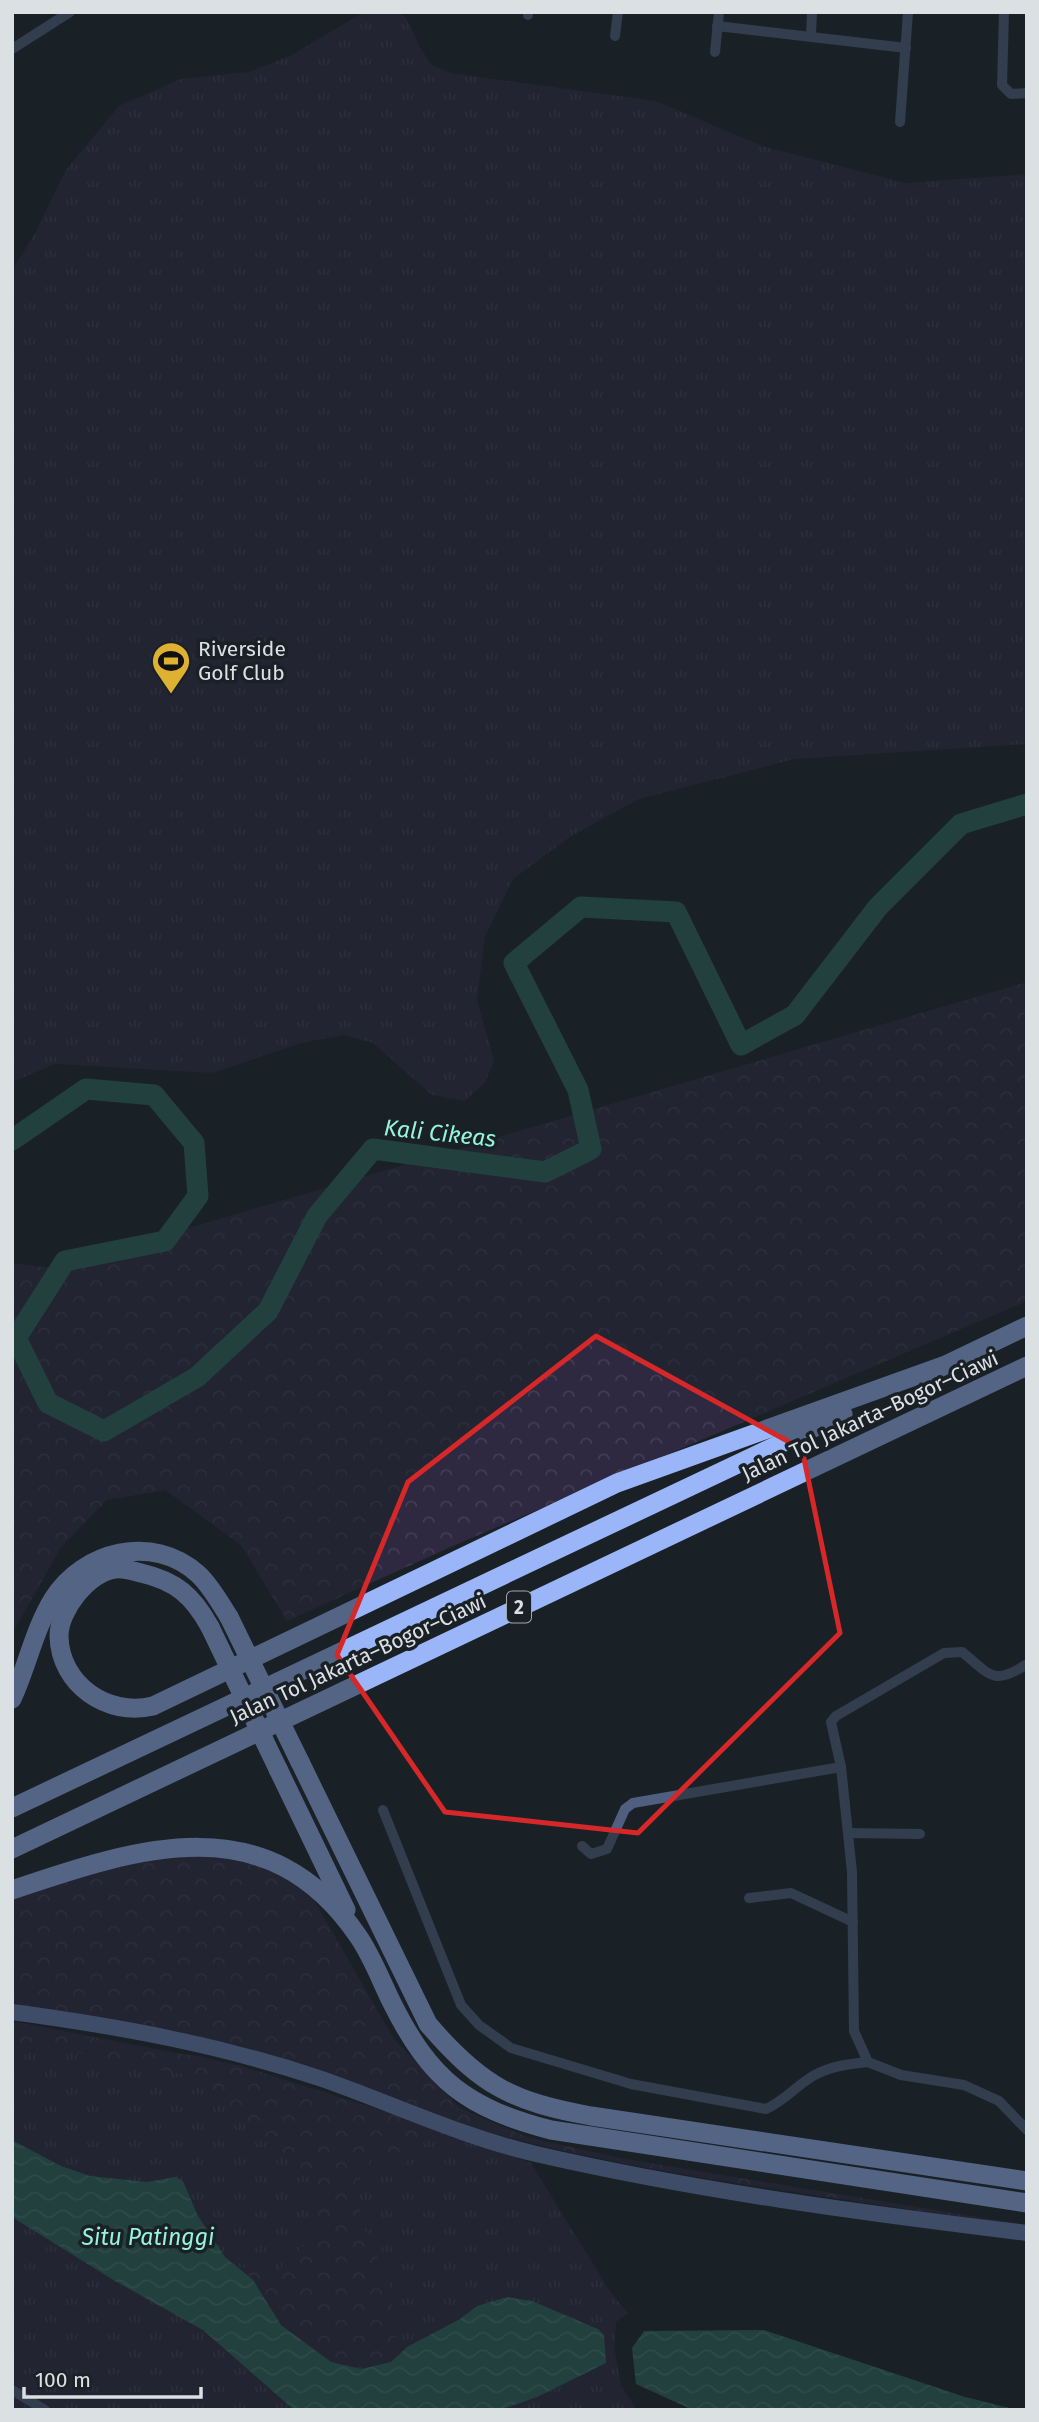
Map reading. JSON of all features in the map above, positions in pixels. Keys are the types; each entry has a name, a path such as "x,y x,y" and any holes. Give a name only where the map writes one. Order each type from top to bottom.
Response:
{"highway":[{"name":"Jalan Tol Jakarta–Bogor–Ciawi","path":"12,1808 1027,1326"},
{"path":"943,1366 617,1483 153,1706 137,1710 111,1707 90,1694 78,1683 67,1665 59,1637 60,1624 78,1592 95,1578 115,1569 171,1581 198,1605 210,1627 278,1769 358,1937 407,2033 431,2066 474,2102 512,2120 551,2130 1027,2203"},
{"name":"Jalan Tol Jakarta–Bogor–Ciawi","path":"12,1849 1027,1366"},
{"path":"12,1699 54,1598 74,1574 96,1560 121,1552 152,1552 180,1562 198,1574 229,1617 428,2024 458,2060 494,2087 520,2099 592,2116 1027,2181"},
{"path":"12,1890 137,1855 180,1847 225,1848 269,1858 301,1875 358,1937"}],"main road":[{"path":"12,2012 116,2027 215,2047 322,2079 534,2154 824,2207 1027,2233"}],"street":[{"path":"12,49 70,12"},
{"path":"615,36 618,12"},
{"path":"715,52 719,12"},
{"path":"811,36 813,12"},
{"path":"900,122 908,12"},
{"path":"1004,12 1002,85 1011,94 1027,93"},
{"path":"717,26 906,48"},
{"path":"868,2062 854,2031 853,1922 848,1833 841,1767 831,1728 833,1718 932,1658 958,1650 987,1674 999,1677 1008,1676 1027,1664"},
{"path":"582,1846 591,1854 607,1849 625,1809 633,1803 841,1767"},
{"path":"383,1810 461,2005 479,2025 511,2048 631,2084 766,2109 777,2104 814,2076 846,2064 868,2062 901,2075 964,2085 999,2101 1027,2130"},
{"path":"848,1833 920,1834"},
{"path":"749,1898 791,1893 853,1922"},
{"path":"12,2390 41,2409"}],"highlighted area":[{"path":"596,1336 802,1449 840,1633 638,1833 445,1812 337,1655 408,1482"}],"green space":[{"name":"Riverside Golf Club","path":"364,12 399,12 406,18 432,65 450,73 656,101 762,146 905,183 1027,174 1027,744 795,759 639,799 571,836 513,879 485,936 477,1000 494,1061 485,1082 465,1101 432,1095 373,1043 344,1035 301,1043 212,1073 55,1064 12,1082 12,270 34,235 66,170 119,106 181,79 248,72 290,56"},
{"path":"1027,982 1027,1301 455,1545 287,1621 241,1545 165,1490 107,1500 61,1547 12,1634 12,1263 52,1268"},
{"path":"185,1853 253,1858 311,1895 394,2039 460,2108 527,2137 625,2159 1027,2225 1027,2228 710,2179 584,2155 462,2124 287,2060 220,2041 12,2008 12,1893 96,1869"},
{"path":"12,2021 238,2065 431,2126 531,2163 611,2293 628,2313 616,2322 614,2346 621,2386 637,2410 12,2410"},
{"path":"12,2022 120,2045 204,2057 459,2133 421,2138 405,2165 376,2150 357,2185 361,2220 387,2279 399,2352 391,2362 361,2369 348,2368 316,2354 281,2325 261,2291 232,2265 274,2275 316,2234 314,2179 194,2075 123,2065 61,2048 12,2044"}],"water":[{"name":"Situ Patinggi","path":"12,2140 61,2166 90,2176 147,2182 176,2177 183,2181 198,2216 225,2257 253,2280 281,2325 331,2362 361,2369 391,2362 407,2347 460,2319 477,2306 507,2297 532,2301 598,2329 604,2335 606,2363 537,2397 500,2410 294,2410 203,2330 115,2281 12,2217"},
{"path":"764,2330 965,2397 1018,2410 693,2410 636,2384 632,2348 644,2331"}],"waterway":[{"name":"Kali Cikeas","path":"12,1140 86,1089 154,1095 194,1143 198,1196 165,1241 65,1261 16,1338 48,1403 104,1431 197,1377 268,1311 317,1216 373,1149 545,1172 591,1149 578,1090 514,963 581,907 676,912 741,1045 795,1015 878,907 961,824 1027,804"}],"place":[{"name":"Riverside Golf Club","path":"171,695"}]}
